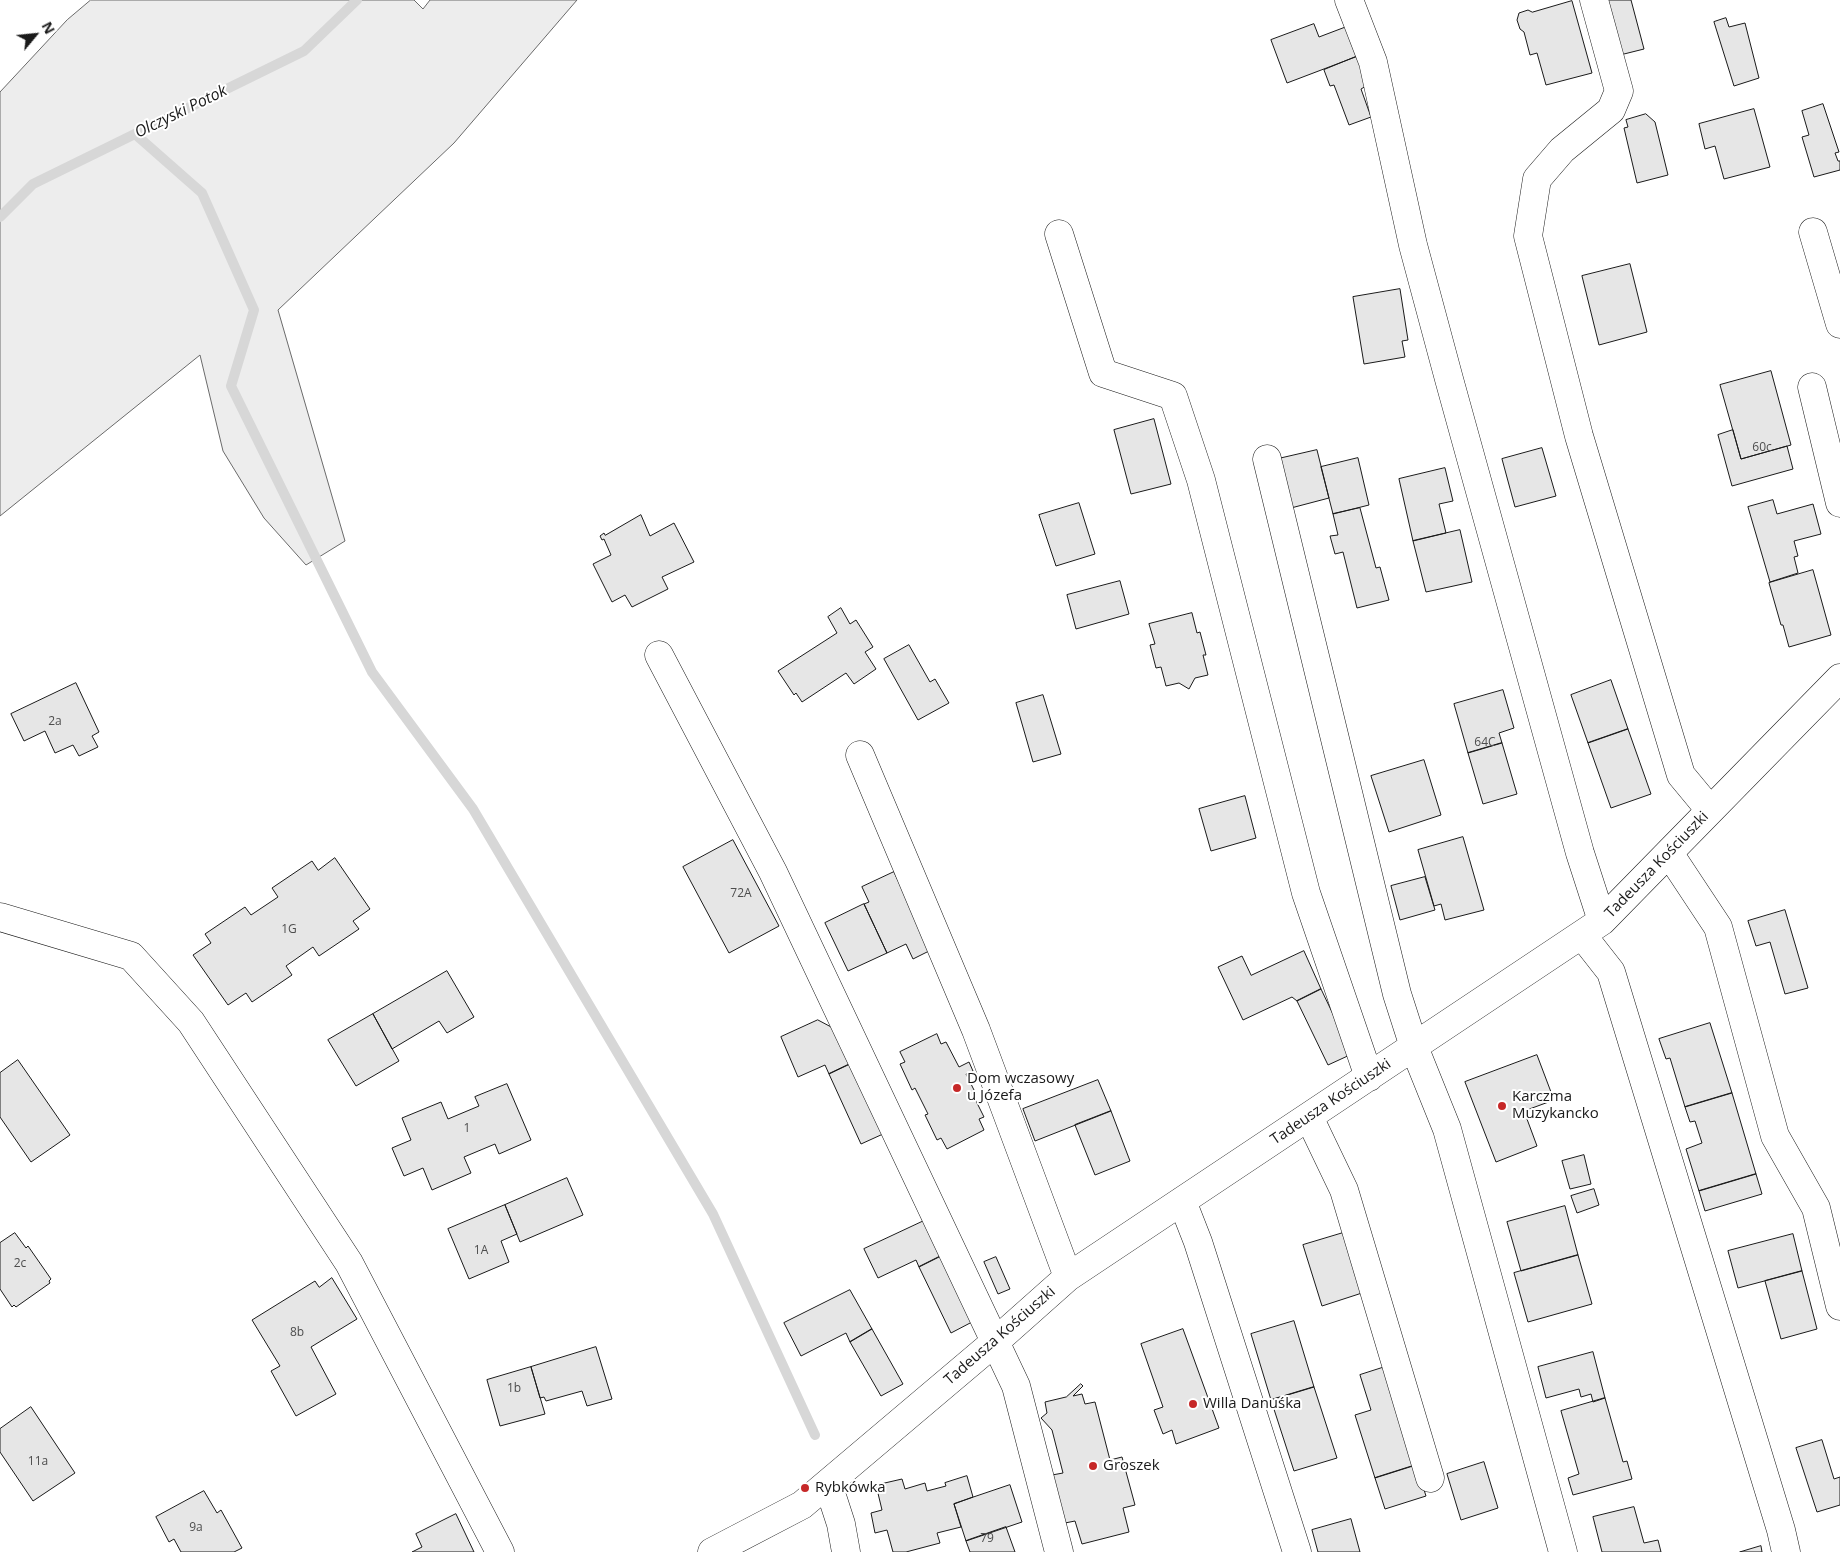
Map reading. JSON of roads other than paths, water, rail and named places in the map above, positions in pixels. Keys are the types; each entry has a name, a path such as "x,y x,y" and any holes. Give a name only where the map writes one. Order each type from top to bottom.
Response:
{"street":[{"path":"1349,0 1373,62 1414,245 1449,379 1580,854 1592,928 1611,972 1776,1511 1786,1552"},
{"path":"1594,0 1620,91 1611,110 1562,150 1537,179 1528,236 1579,436 1681,775 1710,810"},
{"path":"1813,232 1840,324"},
{"path":"1059,234 1103,373 1173,396 1201,480 1306,893 1369,1077"},
{"path":"1812,387 1840,503"},
{"path":"1267,459 1397,994 1414,1047 1447,1128 1563,1552"},
{"path":"659,656 773,872 996,1341 1016,1386 1059,1552"},
{"name":"Tadeusza Kościuszki","path":"712,1552 802,1505 996,1341 1068,1276 1592,928 1840,678"},
{"path":"860,755 976,1030 1068,1276"},
{"path":"1668,853 1718,927 1774,1136 1816,1208 1840,1306"},
{"path":"0,916 131,956 191,1022 349,1263 500,1552"},
{"path":"1309,1117 1344,1190 1430,1478"},
{"path":"1182,1202 1198,1242 1297,1552"},
{"path":"828,1484 841,1524 846,1552"}],"waterway":[{"name":"Olczyski Potok","path":"0,217 33,184 304,51 357,0"},
{"path":"135,134 202,193 254,310 231,386 372,672 473,809 713,1214 815,1435"}],"place":[{"name":"Dom wczasowy u Józefa","path":"957,1088"},
{"name":"Karczma Muzykancko","path":"1502,1106"},
{"name":"Willa Danuśka","path":"1193,1404"},
{"name":"Groszek","path":"1093,1466"},
{"name":"Rybkówka","path":"805,1488"}]}
